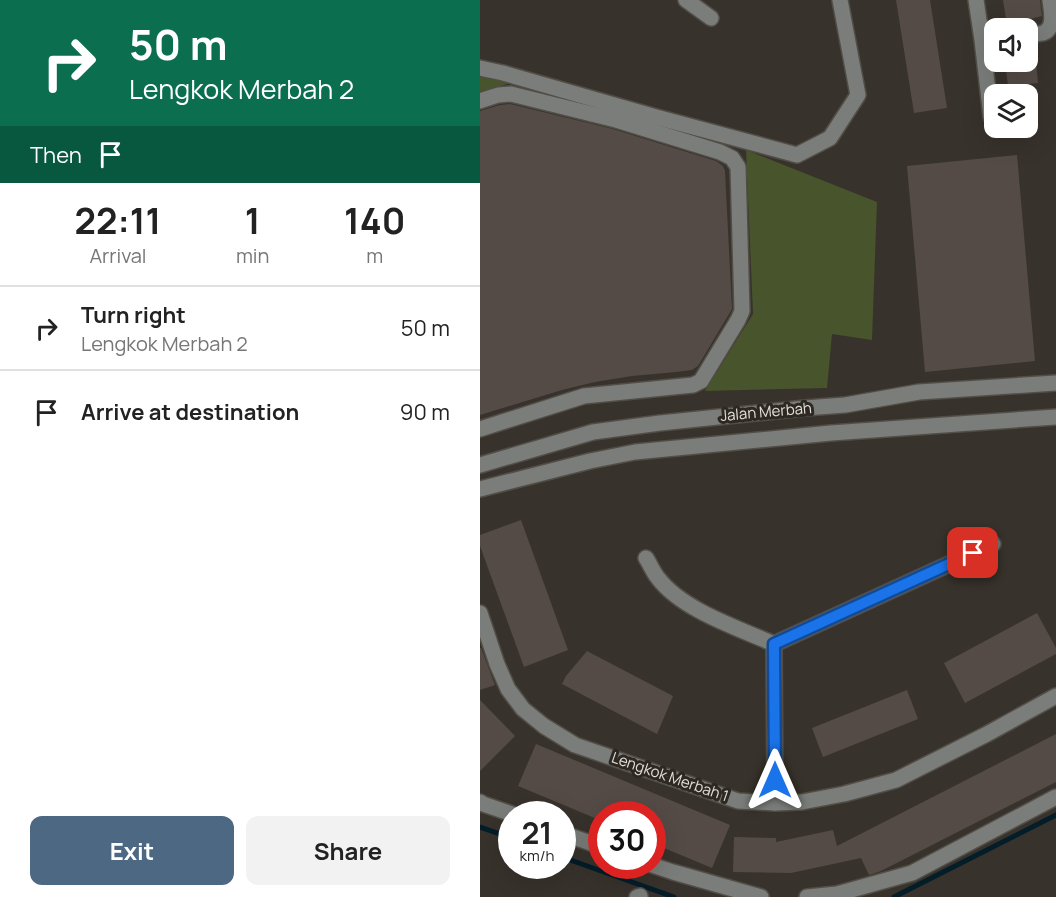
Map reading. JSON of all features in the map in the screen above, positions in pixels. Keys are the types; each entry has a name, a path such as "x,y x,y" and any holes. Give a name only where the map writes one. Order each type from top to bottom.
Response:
{"street":[{"path":"686,0 711,18"},
{"path":"480,68 503,72 665,120 797,155 830,138 858,95 840,0"},
{"path":"976,0 984,26"},
{"path":"1038,34 1044,33 1050,28 1053,19 1050,0"},
{"path":"480,101 498,95 511,94 616,120 720,152 732,158 738,167 742,311 701,381 693,385 584,396 480,429"},
{"name":"Jalan Merbah","path":"480,465 593,432 649,424 845,405 919,392 1056,383"},
{"name":"Jalan Merbah","path":"480,489 635,452 831,433 1056,417"},
{"path":"646,558 658,579 700,612 774,644 993,544"},
{"name":"Lengkok Merbah 1","path":"480,613 508,689 523,709 544,726 575,745 738,801 802,802 896,780 1056,696"},
{"path":"774,644 775,803"},
{"path":"807,897 837,894 912,873 1056,797"},
{"path":"480,802 498,809"},
{"path":"666,870 761,897"}],"green space":[{"path":"480,75 512,82 480,94"},
{"path":"746,150 877,202 872,340 832,334 827,388 705,391 753,314"}],"building":[{"path":"896,0 930,0 947,108 914,113"},
{"path":"1003,0 1040,0 1042,16 1006,18"},
{"path":"1006,72 1037,72 1038,83 1008,84"},
{"path":"510,104 613,129 716,161 723,166 732,309 698,366 692,370 595,382 480,415 480,111"},
{"path":"1017,155 1035,361 925,372 907,166"},
{"path":"521,520 568,650 524,667 480,546 480,535"},
{"path":"1037,613 1056,648 1056,654 965,703 944,663"},
{"path":"480,648 495,685 480,690"},
{"path":"587,651 673,696 657,734 562,684"},
{"path":"907,690 918,719 823,757 812,728"},
{"path":"480,700 515,736 480,771"},
{"path":"1056,734 1056,782 881,871 869,875 861,858 791,873 733,872 734,837 776,838 776,842 833,830 837,846"},
{"path":"536,744 730,825 712,868 666,849 666,801 588,801 588,815 576,810 576,801 554,801 518,786"}],"waterway":[{"path":"894,897 1056,815"},
{"path":"480,827 498,833"},
{"path":"576,862 674,897"}],"route":[{"path":"775,780 774,644 973,553"}]}
